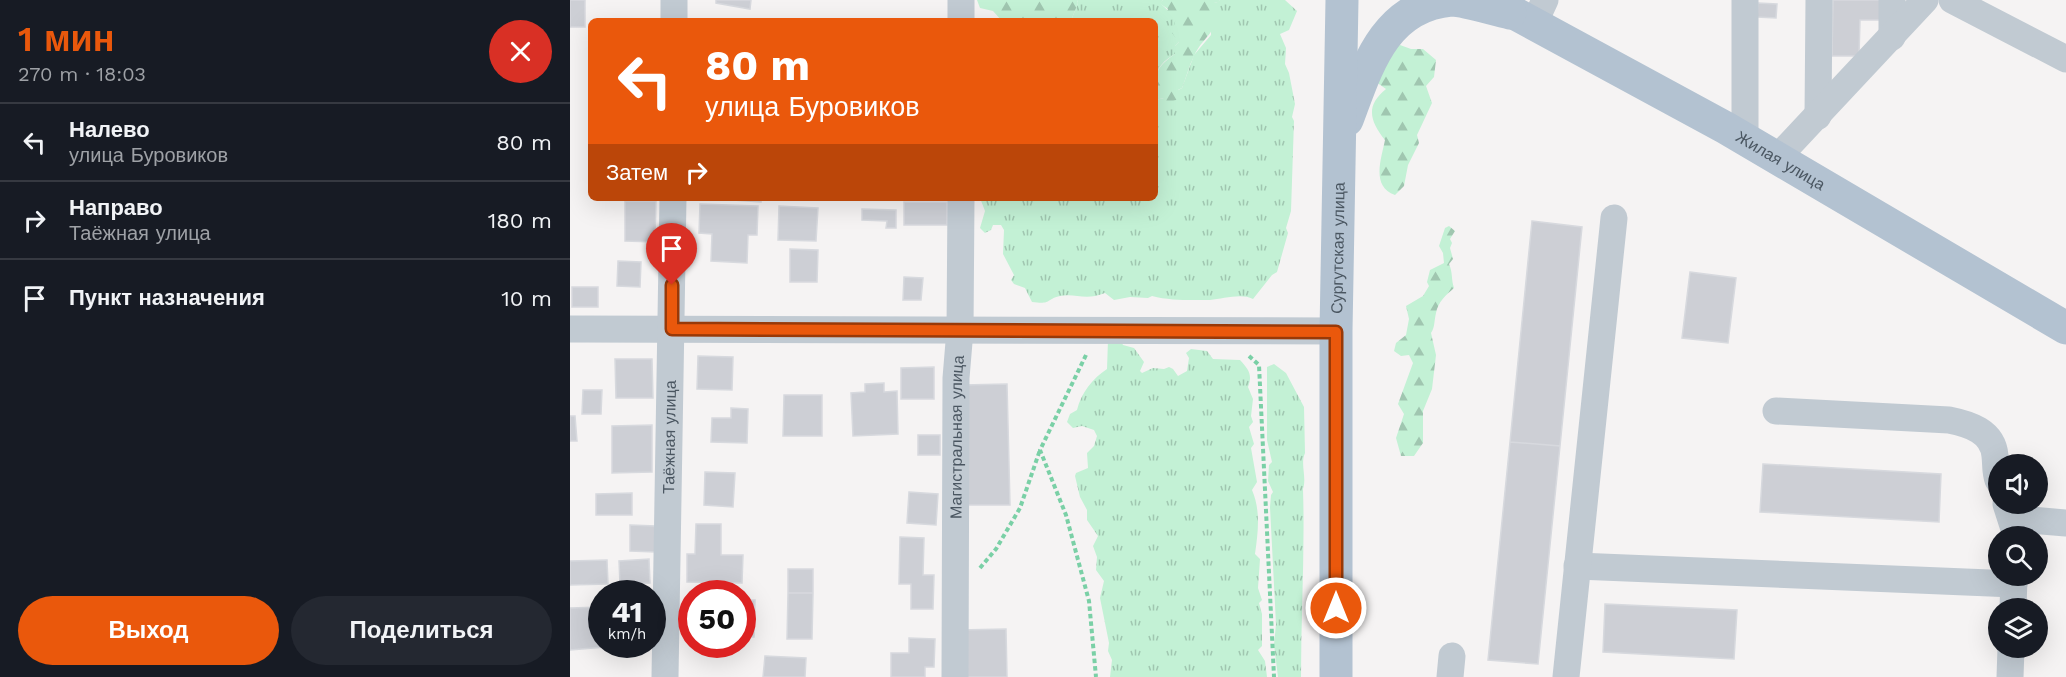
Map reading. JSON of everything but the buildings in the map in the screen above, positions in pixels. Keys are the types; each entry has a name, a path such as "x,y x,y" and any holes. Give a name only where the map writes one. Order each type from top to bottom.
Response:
{"main road":[{"name":"Сургутская улица","path":"1336,677 1336,332 1342,0"},
{"name":"Жилая улица","path":"1338,142 1371,59 1383,37 1406,15 1428,6 1453,0 1517,8 2066,328"}],"street":[{"path":"674,0 674,18"},
{"path":"961,18 962,0"},
{"path":"1745,0 1745,140"},
{"path":"1818,116 1819,0"},
{"path":"1892,0 1892,37"},
{"path":"1776,158 1925,0"},
{"path":"1952,0 2066,59"},
{"name":"Таёжная улица","path":"666,677 673,201"},
{"name":"Магистральная улица","path":"955,677 956,378 960,330 961,201"},
{"path":"1566,677 1614,218"},
{"path":"570,329 1336,332"},
{"path":"1776,411 1949,420 1970,424 1984,433 1995,454"},
{"path":"2025,526 2031,520 2066,522"},
{"path":"1578,566 2014,590"},
{"path":"2010,677 2011,658"}],"path":[{"path":"955,598 996,549 1020,508 1040,450 1090,347"},
{"path":"1244,352 1259,364 1274,677"},
{"path":"1040,450 1066,515 1089,601 1096,677"}],"green space":[{"path":"977,0 1077,0 1078,3 1072,18 999,18 993,11 980,8"},
{"path":"1077,0 1163,0 1160,3 1176,18 1179,42 1175,46 1175,54 1164,62 1158,72 1158,18 1072,18"},
{"path":"1163,0 1220,0 1218,3 1211,2 1213,28 1194,56 1182,88 1178,90 1179,99 1167,103 1164,98 1158,99 1158,72 1175,54 1175,46 1179,42 1172,33 1176,18 1166,21 1164,19 1168,9 1159,3"},
{"path":"1220,0 1285,0 1297,11 1289,30 1280,34 1286,48 1285,64 1295,104 1292,117 1294,121 1291,211 1286,228 1288,233 1277,272 1253,299 1238,296 1210,300 1181,300 1152,296 1114,300 1105,293 1086,297 1060,296 1046,302 1032,302 1025,288 1014,284 1011,280 1014,275 1003,254 1004,230 1001,225 993,225 991,230 985,233 980,228 985,211 981,201 1158,201 1158,99 1182,88 1194,55 1211,35 1211,1 1217,3"},
{"path":"1400,45 1411,49 1423,49 1436,60 1434,77 1426,86 1432,103 1417,135 1419,143 1408,165 1404,186 1395,195 1388,191 1380,179 1380,164 1385,140 1373,120 1372,108 1379,95 1386,89 1376,82 1387,51"},
{"path":"1449,226 1455,231 1450,239 1453,259 1449,264 1454,288 1439,305 1431,333 1436,355 1432,389 1423,411 1423,443 1414,456 1401,456 1396,438 1404,414 1398,404 1413,363 1409,355 1401,356 1394,351 1396,343 1406,335 1409,319 1406,306 1423,296 1429,286 1427,282 1430,270 1444,263 1443,253 1439,246 1445,228"},
{"path":"1119,338 1123,345 1134,348 1144,362 1140,371 1142,373 1153,368 1169,367 1178,376 1187,371 1189,358 1186,353 1191,349 1207,351 1213,359 1240,360 1249,372 1248,387 1253,399 1251,416 1253,422 1249,427 1254,444 1251,448 1257,482 1252,490 1258,514 1255,554 1260,559 1258,588 1262,600 1259,603 1262,614 1262,646 1258,650 1265,661 1267,677 1110,677 1112,660 1108,651 1109,643 1100,598 1104,581 1096,570 1097,557 1093,546 1098,536 1087,520 1087,510 1080,497 1075,476 1076,473 1088,468 1087,453 1094,446 1097,436 1094,430 1082,426 1073,428 1067,422 1070,414 1077,410 1088,386 1107,369 1108,340"},
{"path":"1274,364 1286,373 1304,407 1301,677 1278,677 1274,645 1276,624 1270,507 1273,492 1268,481 1269,465 1272,462 1267,440 1267,367"}],"route":[{"path":"672,285 672,329 1336,332 1336,608"}]}
